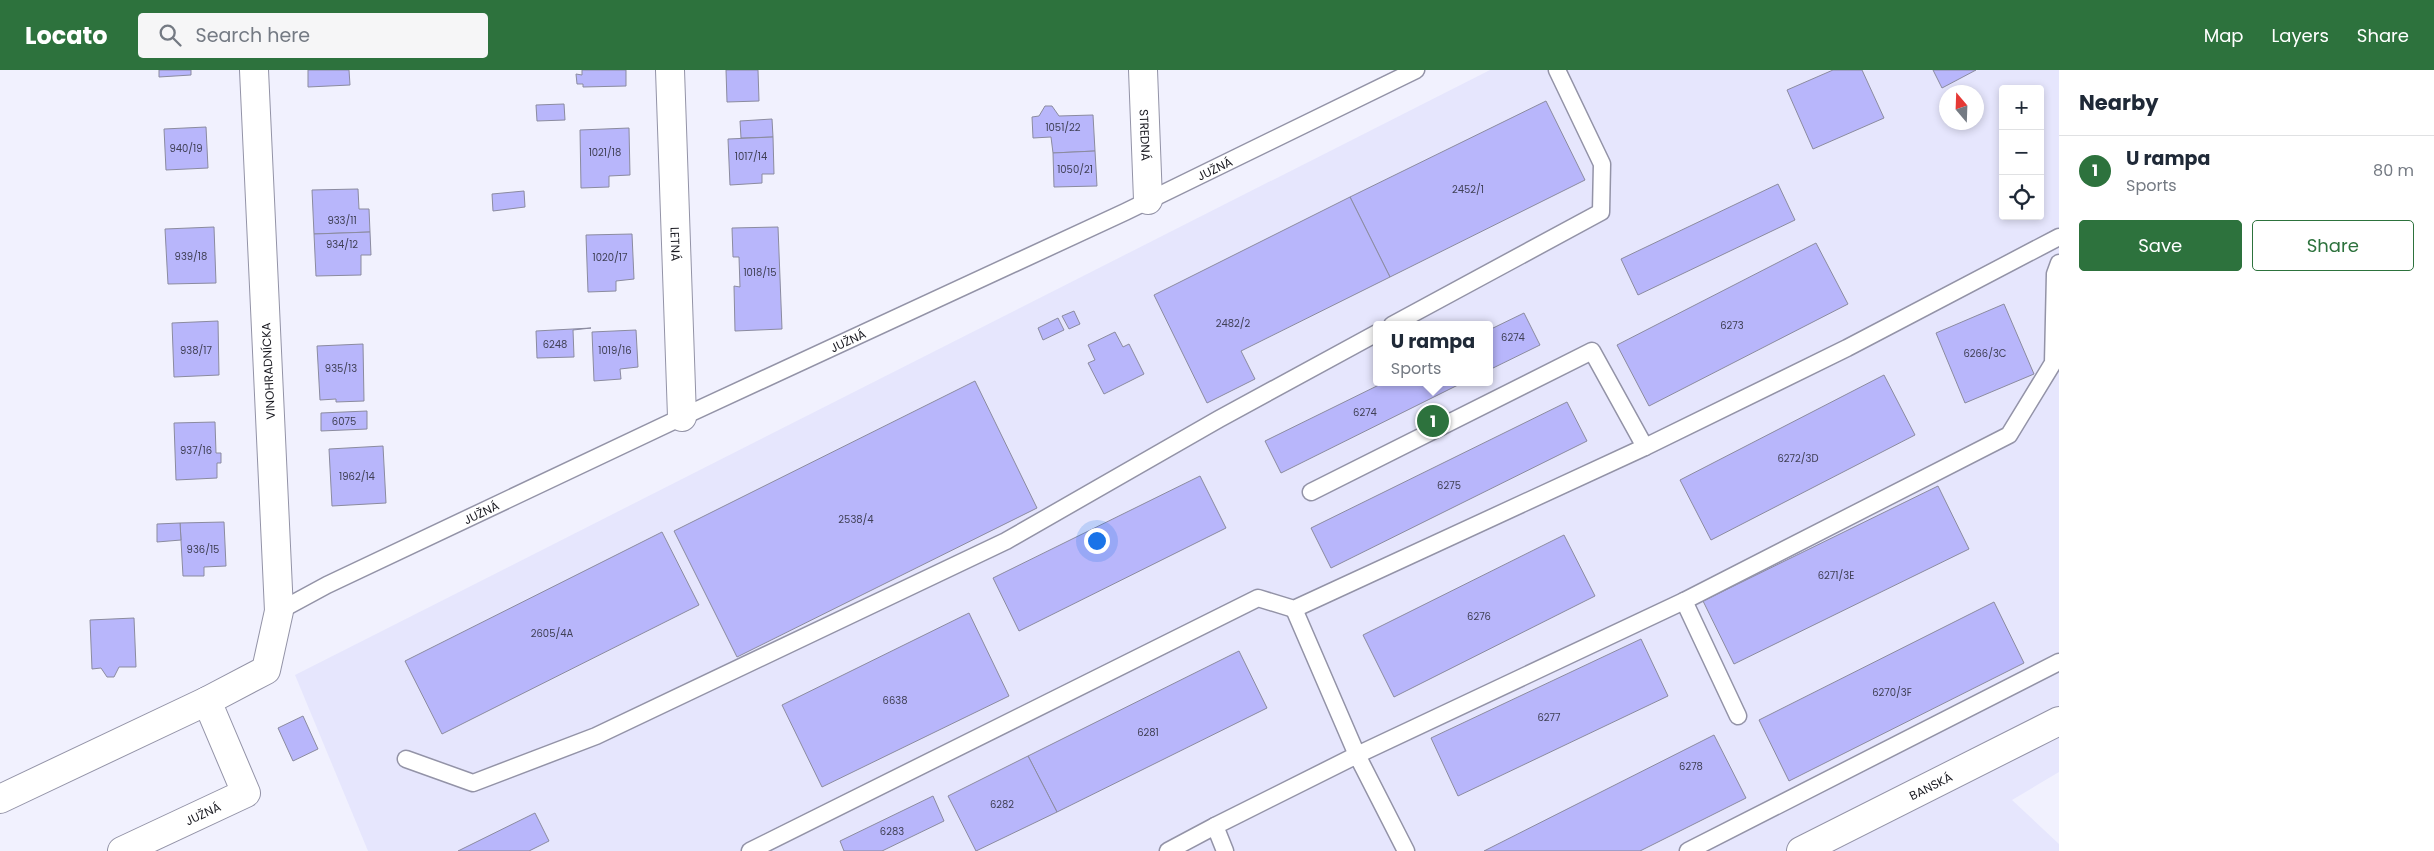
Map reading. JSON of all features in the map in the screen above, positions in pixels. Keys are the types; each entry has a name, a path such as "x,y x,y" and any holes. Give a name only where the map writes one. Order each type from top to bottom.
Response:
{"street":[{"name":"VINOHRADNÍCKA","path":"207,701 266,670 279,611 254,70"},
{"name":"LETNÁ","path":"670,70 682,417"},
{"name":"STREDNÁ","path":"1143,70 1148,200"},
{"path":"0,798 207,701"},
{"name":"JUŽNÁ","path":"122,851 246,793 207,701"},
{"name":"BANSKÁ","path":"1801,851 2059,721"}],"lane":[{"name":"JUŽNÁ","path":"279,611 336,581 1148,200 1416,70"},
{"path":"1399,321 1601,212 1602,164 1557,70"},
{"path":"750,851 781,844 1258,598 1294,609 1645,448 1855,343 2059,237"},
{"path":"1168,851 1214,826 1357,756 1684,601 2009,435 2053,363 2055,274 2059,263"},
{"path":"406,759 473,783 596,736 1006,541 1219,418 1373,335"},
{"path":"1311,492 1592,352 1645,448"},
{"path":"1684,601 1738,716"},
{"path":"1294,609 1357,756 1406,851"},
{"path":"1688,851 2059,662"},
{"path":"1214,826 1225,851"}],"shaded area":[{"path":"1490,70 2059,70 2059,772 2012,800 2059,844 2059,851 368,851 295,675"}],"building":[{"path":"159,70 191,70 191,75 159,77"},
{"path":"308,70 349,70 350,85 308,87"},
{"path":"582,70 626,70 626,86 583,87 583,84 577,84 576,74 582,75"},
{"path":"726,70 758,70 759,101 727,102"},
{"path":"1833,70 1862,70 1884,118 1813,149 1787,90"},
{"path":"1933,70 1976,70 1948,85 1940,85"},
{"path":"1546,101 1585,180 1390,277 1350,197"},
{"path":"564,104 565,120 537,121 536,105"},
{"path":"1045,106 1052,106 1059,116 1093,115 1095,151 1053,153 1051,137 1033,138 1032,117 1039,116"},
{"path":"772,119 773,137 741,138 740,121"},
{"path":"206,127 208,168 166,170 164,129"},
{"path":"629,128 630,175 609,176 609,187 581,188 580,130"},
{"path":"773,137 774,174 762,174 762,183 730,185 728,139"},
{"path":"1095,151 1097,186 1054,187 1053,153"},
{"path":"1778,184 1795,220 1638,295 1621,259"},
{"path":"358,189 359,209 369,209 370,232 314,234 312,190"},
{"path":"524,191 525,207 493,211 492,194"},
{"path":"1350,197 1390,277 1241,351 1255,379 1207,403 1154,295"},
{"path":"214,227 216,283 168,284 165,229"},
{"path":"778,227 782,329 735,331 734,286 740,287 739,257 733,257 732,228"},
{"path":"370,232 371,255 361,255 361,275 316,276 314,234"},
{"path":"632,234 634,279 616,281 616,291 588,292 586,235"},
{"path":"1816,243 1848,304 1649,406 1617,345"},
{"path":"2004,304 2034,374 1965,403 1936,333"},
{"path":"1074,311 1080,324 1069,329 1062,316"},
{"path":"1524,313 1540,345 1493,368 1493,328"},
{"path":"1058,318 1064,330 1043,340 1038,328"},
{"path":"218,321 219,375 174,377 172,323"},
{"path":"591,328 573,330 574,357 537,358 536,331"},
{"path":"636,330 638,367 620,369 621,379 594,381 592,332"},
{"path":"1115,332 1123,347 1129,344 1144,374 1104,394 1088,363 1095,360 1088,345"},
{"path":"363,344 364,401 336,402 336,399 320,400 317,346"},
{"path":"1884,375 1915,435 1711,540 1680,480"},
{"path":"975,381 1037,508 737,657 674,531"},
{"path":"1377,386 1456,386 1281,473 1265,441"},
{"path":"1567,402 1587,441 1331,568 1311,528"},
{"path":"367,411 367,429 321,431 321,413"},
{"path":"215,422 216,453 221,453 221,463 217,463 217,478 176,480 174,423"},
{"path":"383,446 386,503 332,506 329,449"},
{"path":"1200,476 1226,528 1019,631 993,578"},
{"path":"1938,486 1969,549 1734,664 1703,601"},
{"path":"224,522 226,566 204,567 204,576 183,576 180,523"},
{"path":"180,523 181,540 157,542 157,524"},
{"path":"662,532 699,605 442,734 405,661"},
{"path":"1564,535 1595,596 1394,697 1363,635"},
{"path":"1994,602 2024,663 1789,781 1759,720"},
{"path":"969,613 1009,696 822,787 782,705"},
{"path":"134,618 136,667 119,667 114,677 107,677 101,668 92,669 90,620"},
{"path":"1641,639 1668,696 1458,796 1431,738"},
{"path":"1239,651 1267,708 1057,812 1028,756"},
{"path":"303,716 318,749 293,761 278,728"},
{"path":"1714,735 1746,798 1640,851 1484,851"},
{"path":"1028,756 1057,812 976,851 948,796"},
{"path":"933,796 944,821 882,851 844,851 840,841"},
{"path":"535,813 549,841 529,851 458,851"}],"place":[{"name":"U rampa","path":"1433,421"}]}
